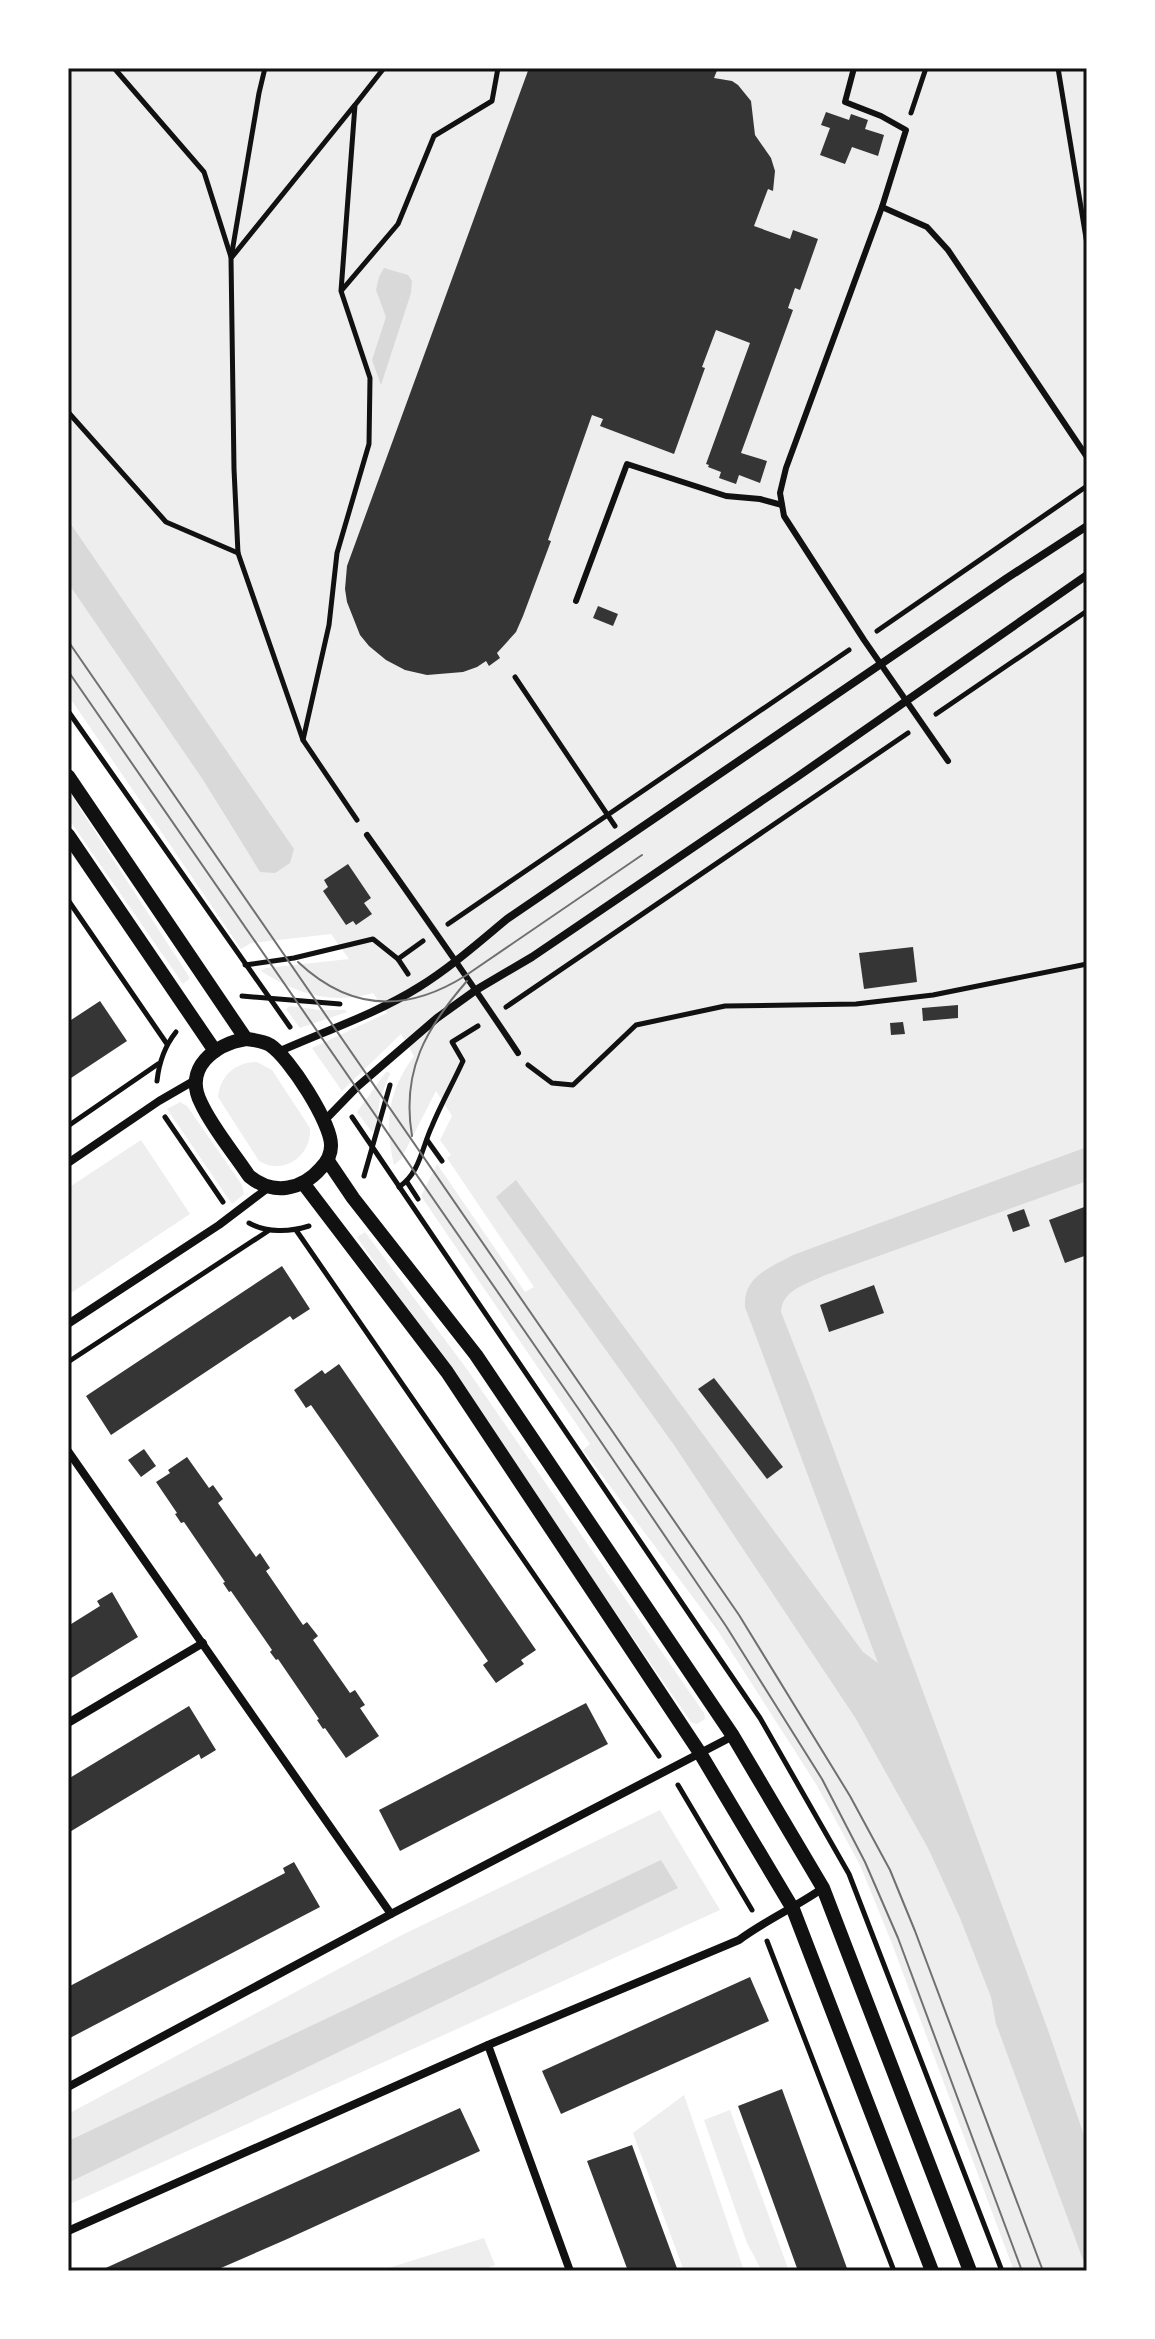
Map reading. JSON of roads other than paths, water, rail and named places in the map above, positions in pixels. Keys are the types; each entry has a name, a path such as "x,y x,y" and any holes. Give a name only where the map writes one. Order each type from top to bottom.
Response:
{"street":[{"path":"278,1052 375,1010 456,963 507,919 1087,526"},
{"path":"325,1120 341,1102 437,1018 476,990 544,948 797,777 1087,575"},
{"path":"68,776 246,1039"},
{"path":"68,835 215,1051"},
{"path":"246,1039 266,1043 278,1052 325,1120 331,1147 328,1161 303,1183 282,1189 257,1183 249,1176 199,1101 197,1078 202,1062 227,1043 246,1039"},
{"path":"68,1163 197,1078"},
{"path":"328,1161 353,1198 476,1355 733,1736 823,1888 970,2271"},
{"path":"303,1183 447,1372 700,1753 793,1909 932,2271"},
{"path":"68,1324 219,1225 269,1187"},
{"path":"68,1451 391,1914"},
{"path":"68,1723 203,1643"},
{"path":"68,2087 733,1736"},
{"path":"68,2231 488,2045 739,1940 823,1888"},
{"path":"488,2045 570,2271"}],"lane":[{"path":"854,68 845,102 906,130 882,207 786,468 780,493 784,516 864,640 948,761"},
{"path":"882,207 927,227 948,250 1087,457"},
{"path":"576,601 627,464 726,496 760,499 782,505"},
{"path":"367,835 518,1053"}],"tram line":[{"path":"68,641 739,1615 850,1796 890,1870 915,1931 1043,2271"},
{"path":"68,671 580,1411 726,1626 822,1779 865,1862 898,1938 1022,2271"},
{"path":"298,962 318,978 358,998 400,1001 421,996 465,976 642,855"},
{"path":"412,1136 410,1091 420,1052 440,1016 467,981"}]}
